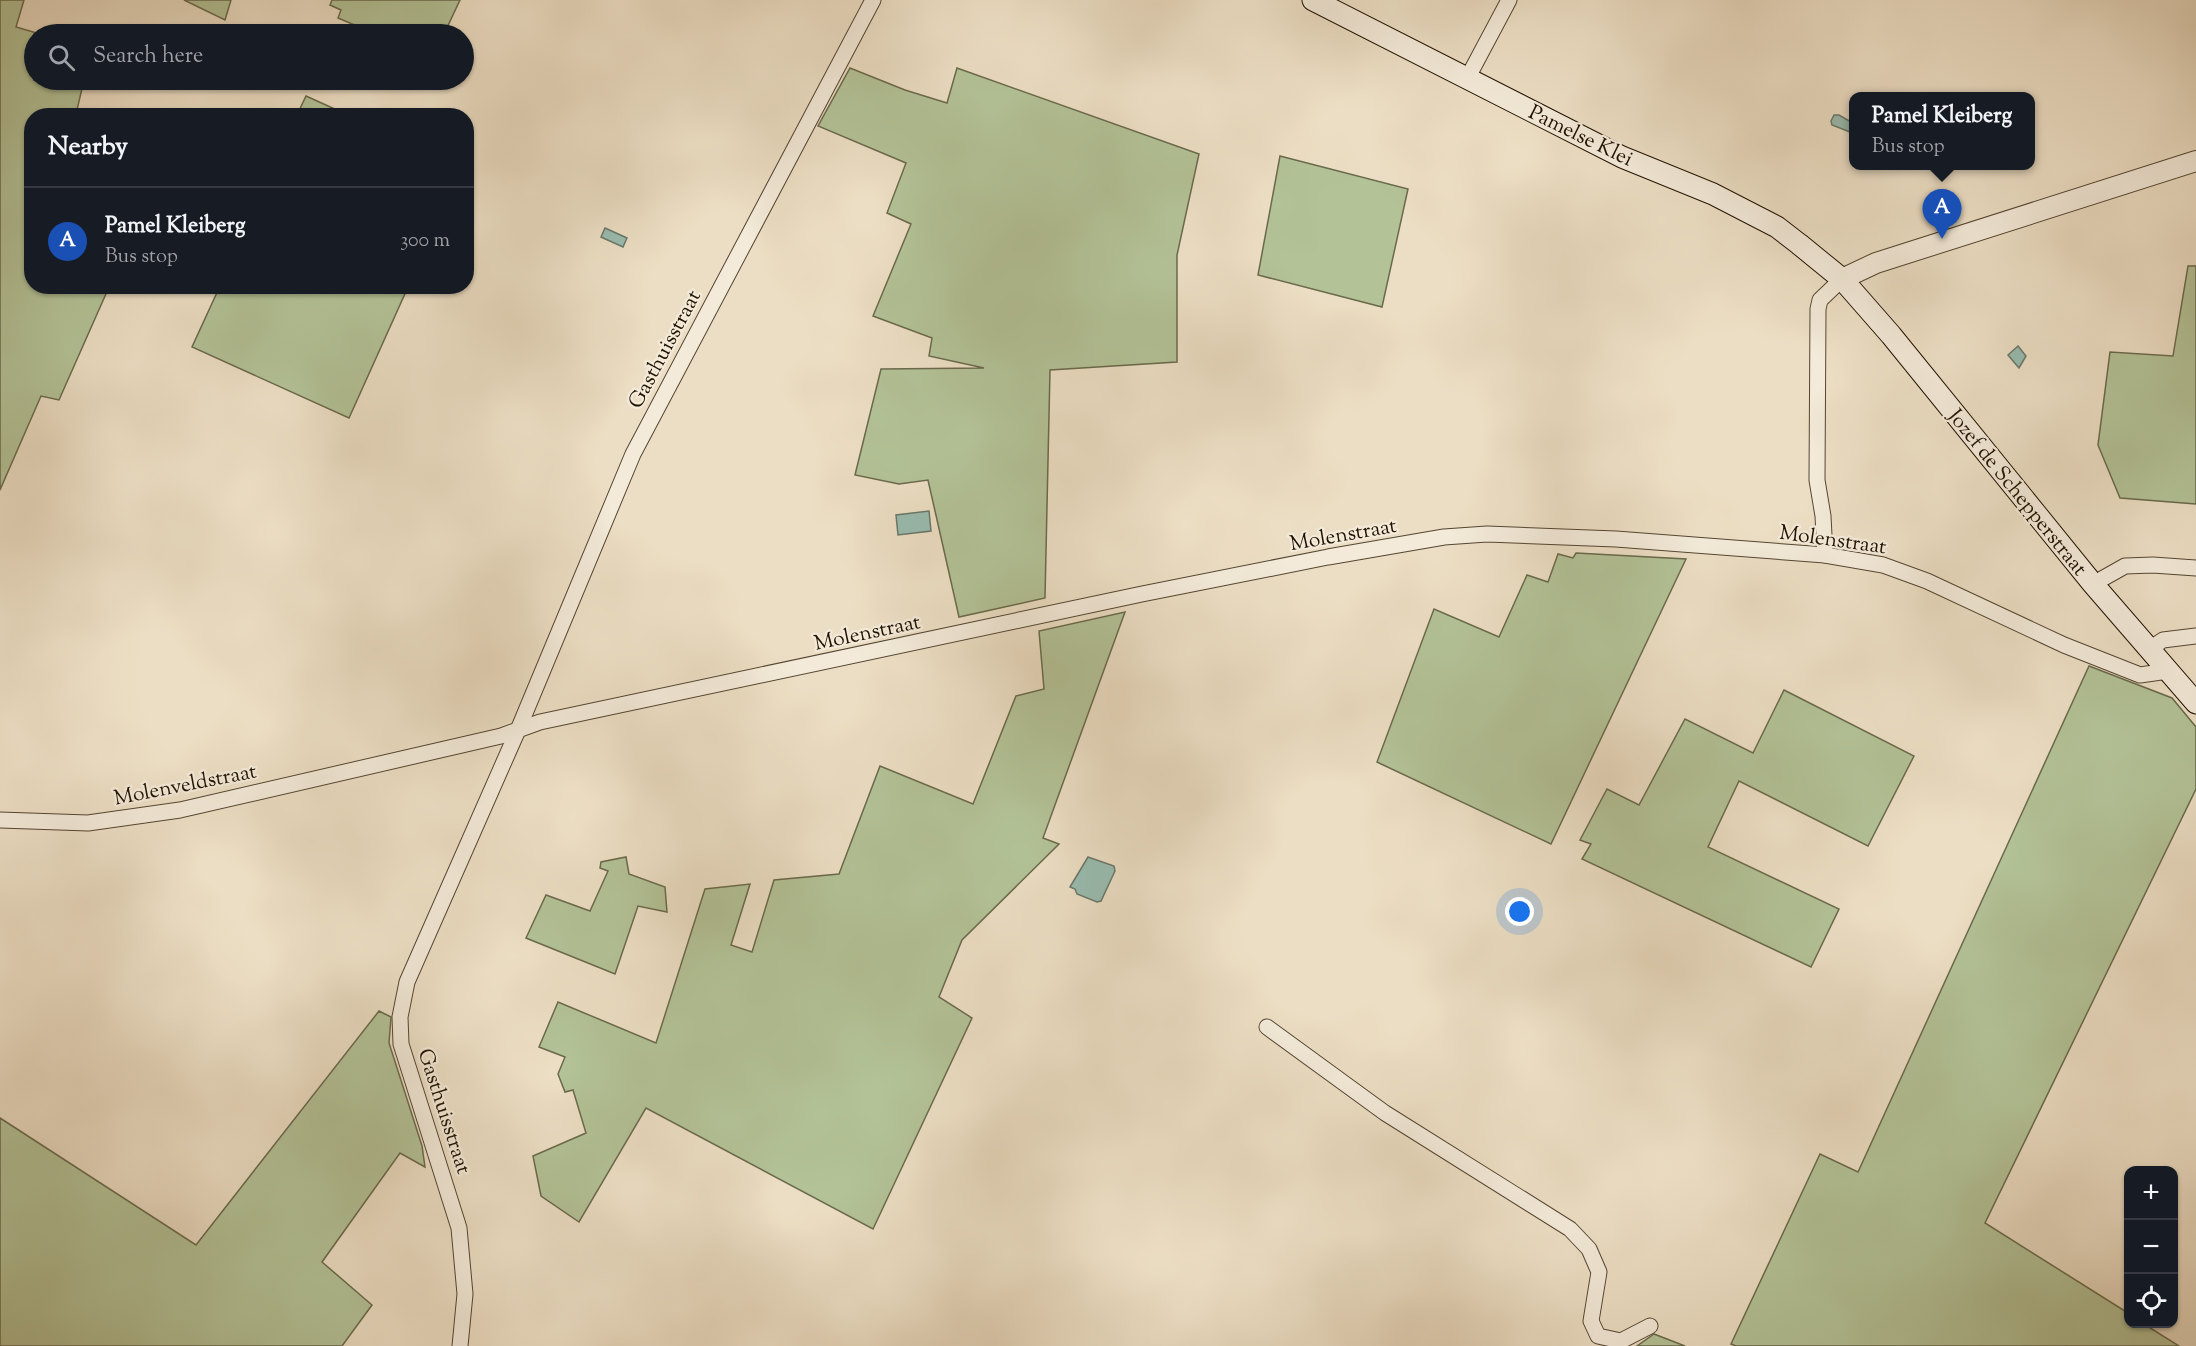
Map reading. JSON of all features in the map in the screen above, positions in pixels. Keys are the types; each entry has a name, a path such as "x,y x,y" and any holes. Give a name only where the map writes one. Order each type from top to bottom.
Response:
{"main road":[{"name":"Pamelse Klei","path":"1313,0 1622,157 1713,194 1777,227 1842,279"},
{"name":"Jozef de Schepperstraat","path":"1842,279 1891,335 2093,584 2151,648 2196,703"}],"street":[{"name":"Gasthuisstraat","path":"460,1346 465,1294 459,1228 401,1044 400,1017 407,982 518,730 633,454 873,0"},
{"path":"1467,79 1509,0"},
{"path":"1825,555 1823,516 1816,480 1820,300 1842,279 1876,263 2196,161"},
{"name":"Molenstraat","path":"518,730 540,722 1142,594 1444,537 1488,534 1604,539 1825,555 1883,565 1927,581 2064,645 2140,675 2168,671"},
{"path":"2093,584 2125,567 2153,565 2196,568"},
{"path":"2151,648 2163,640 2196,636"},
{"name":"Molenveldstraat","path":"0,820 88,823 180,810 518,730"},
{"path":"1268,1027 1385,1113 1570,1229 1589,1249 1599,1272 1591,1321 1598,1336 1621,1341 1650,1326"}],"green space":[{"path":"0,0 24,0 16,27 24,29 24,90 82,90 77,108 24,108 24,294 106,294 59,400 41,396 0,490"},
{"path":"184,0 231,0 225,20"},
{"path":"332,0 460,0 449,24 352,24 338,18 341,10 330,5"},
{"path":"850,68 905,90 947,103 957,68 1199,154 1177,255 1177,362 1050,370 1045,598 959,617 928,480 899,484 855,475 881,369 984,368 929,356 932,338 873,316 911,224 887,213 906,163 818,126"},
{"path":"306,96 333,108 300,108"},
{"path":"1280,156 1408,189 1382,307 1258,275"},
{"path":"2188,266 2196,266 2196,504 2120,498 2098,445 2110,352 2173,356"},
{"path":"216,294 405,294 349,418 192,347"},
{"path":"1576,553 1686,559 1551,844 1377,762 1434,609 1499,637 1527,575 1548,582 1558,554 1573,558"},
{"path":"1125,612 1043,838 1059,844 962,940 939,997 972,1018 873,1229 646,1108 579,1222 541,1196 533,1156 586,1133 573,1090 565,1092 558,1074 565,1057 539,1047 558,1002 656,1043 705,889 750,884 731,945 752,952 774,880 839,874 880,766 973,804 1016,696 1044,689 1039,631"},
{"path":"2089,666 2172,698 2196,727 2196,789 1985,1223 2124,1310 2124,1328 2150,1328 2179,1346 1736,1346 1731,1344 1820,1154 1858,1172"},
{"path":"1784,690 1914,756 1868,846 1739,781 1708,847 1839,909 1811,967 1582,859 1591,844 1580,840 1607,789 1639,805 1685,719 1753,753"},
{"path":"626,857 629,874 665,887 667,912 638,906 615,974 526,938 546,895 590,911 608,871 600,868 601,862"},
{"path":"379,1011 391,1017 389,1043 422,1146 425,1167 400,1153 322,1262 372,1305 342,1346 0,1346 0,1118 196,1245"},
{"path":"1654,1334 1685,1346 1637,1346"}],"water":[{"path":"1834,115 1849,121 1849,132 1832,125"},
{"path":"605,228 627,238 623,247 601,237"},
{"path":"2018,346 2026,356 2019,368 2008,355"},
{"path":"929,511 931,531 898,535 896,515"},
{"path":"1088,857 1114,866 1115,871 1101,901 1097,902 1077,894 1075,889 1070,887"}],"place":[{"name":"Pamel Kleiberg","path":"1942,239"}]}
